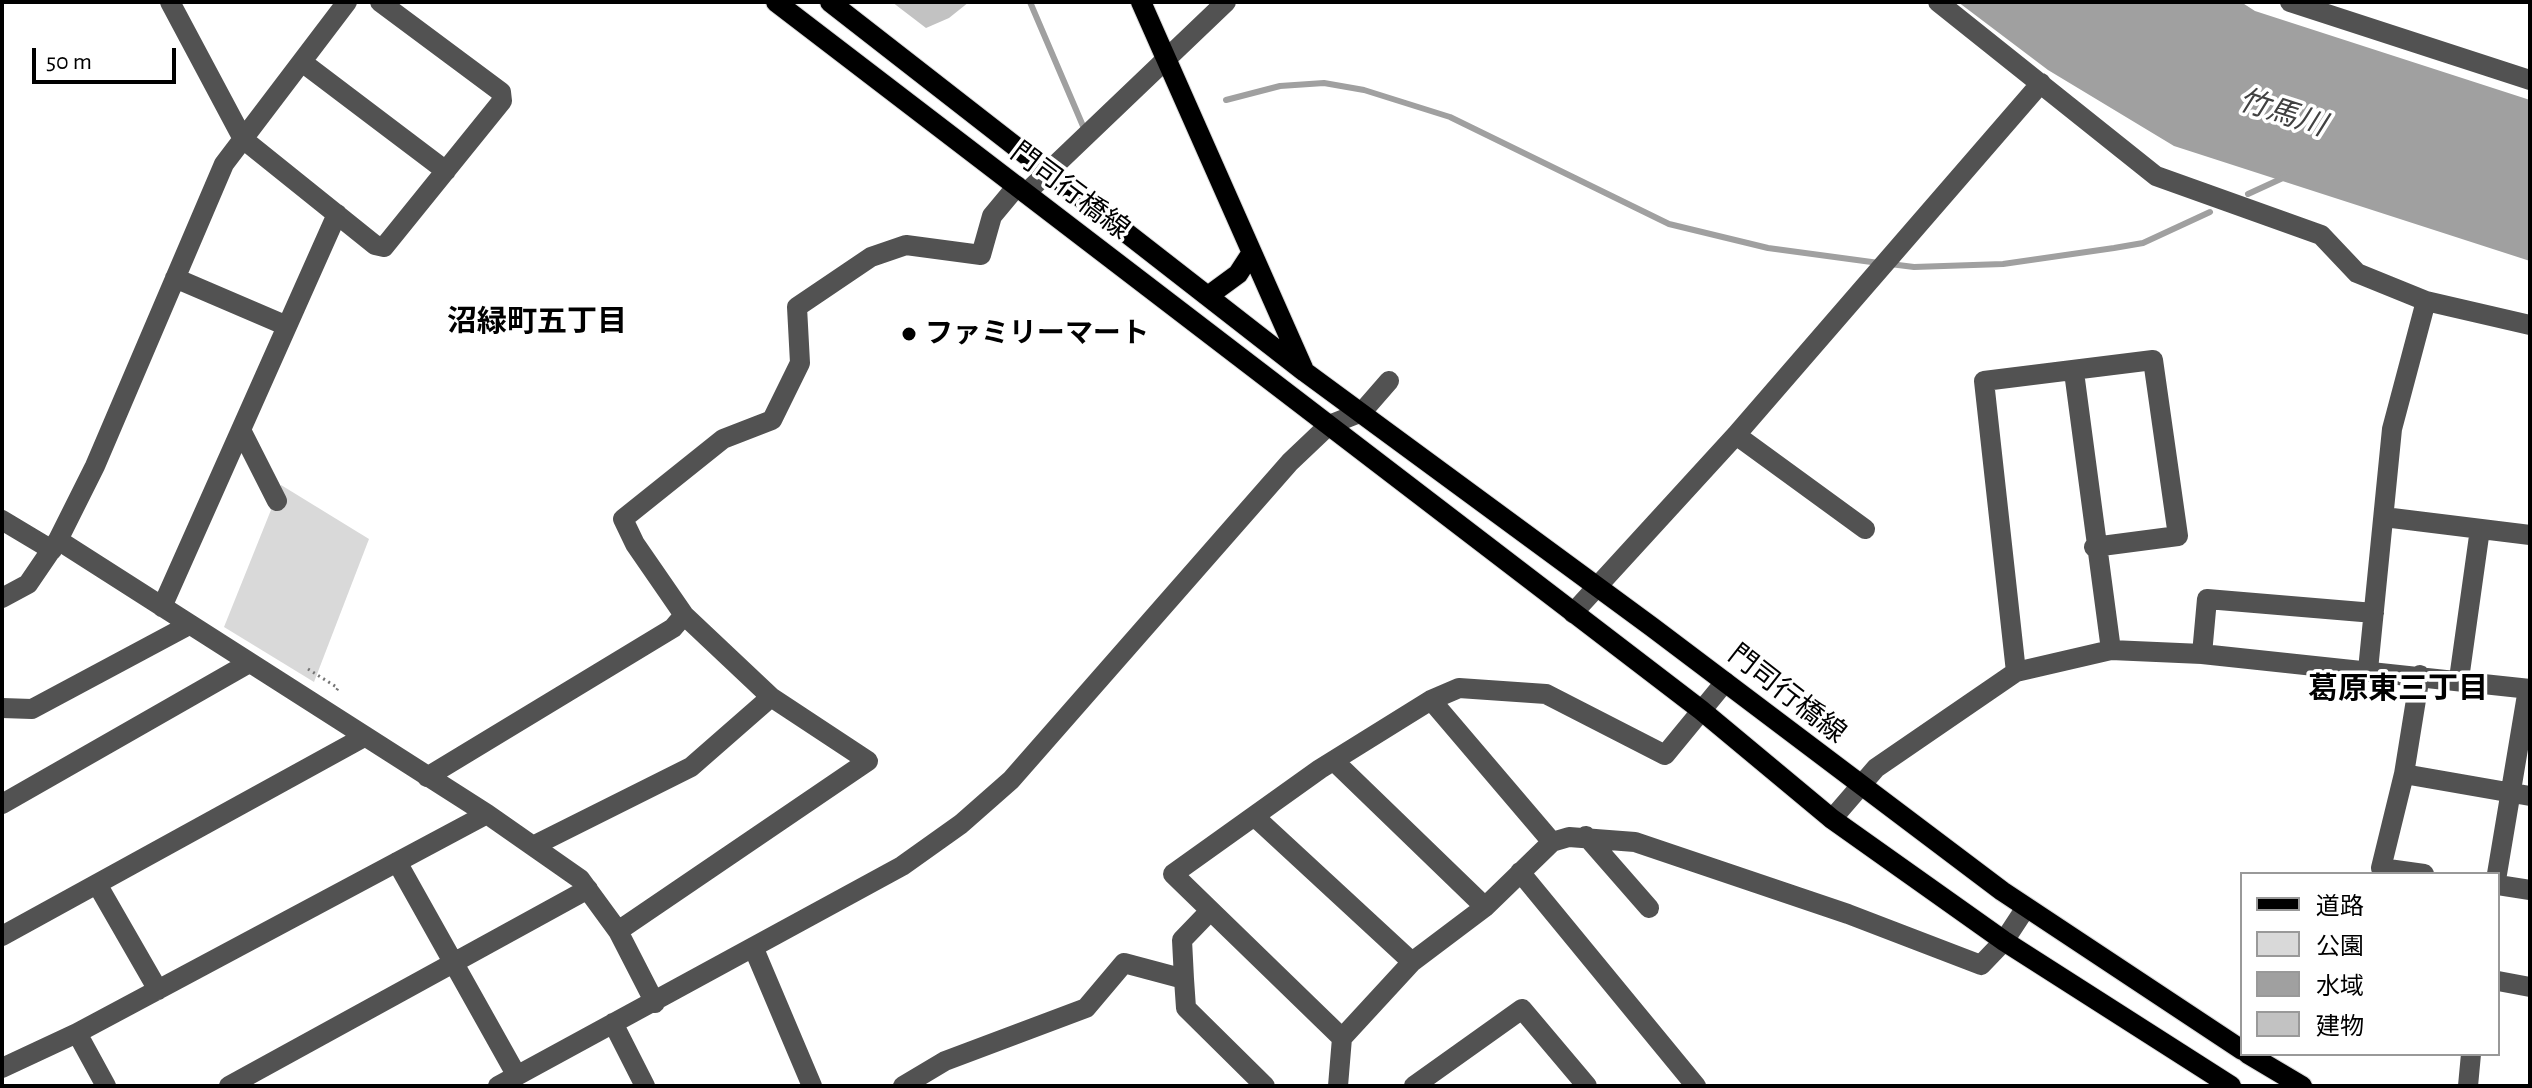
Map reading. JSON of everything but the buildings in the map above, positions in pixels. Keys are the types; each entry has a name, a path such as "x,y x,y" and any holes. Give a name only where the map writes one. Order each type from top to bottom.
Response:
{"main road":[{"name":"門司行橋線","path":"776,2 1701,710 1832,819 2004,941 2231,1086"},
{"name":"門司行橋線","path":"830,2 1305,372 1596,585 2025,909 2240,1049"},
{"name":"門司行橋線","path":"1141,2 1165,63 1329,425"},
{"path":"1208,296 1237,275 1251,254"},
{"path":"2250,1056 2271,1078 2302,1086"}],"street":[{"path":"2,598 28,584 55,545 95,466 224,164 347,2"},
{"path":"177,6 243,139 375,245 384,247 502,101 501,92 380,2"},
{"path":"618,931 868,761 771,697 684,615 635,544 623,519 723,439 772,420 800,363 797,307 871,257 906,245 981,255 992,216 1048,171 1226,2"},
{"path":"1938,2 2156,176 2321,235 2357,273 2426,301 2530,325"},
{"path":"2290,2 2530,80"},
{"path":"302,62 446,171"},
{"path":"1573,613 1736,435 2041,83"},
{"path":"162,607 337,214"},
{"path":"175,278 287,326"},
{"path":"2368,670 2392,429 2426,301"},
{"path":"2016,672 1984,381 2153,360 2178,536 2094,547"},
{"path":"2074,372 2094,547 2111,650"},
{"path":"498,1086 902,866 961,824 1011,780 1290,462 1329,425 1362,412 1389,381"},
{"path":"241,430 277,501"},
{"path":"1736,435 1865,529"},
{"path":"2384,517 2530,535"},
{"path":"2,520 55,545 162,607 487,814 580,879 618,931 655,1003"},
{"path":"2459,679 2480,529"},
{"path":"2202,654 2207,599 2374,613"},
{"path":"427,777 673,628 684,615"},
{"path":"2,708 32,709 189,625"},
{"path":"1832,819 1858,785 1876,768 2016,672 2111,650 2202,654 2459,679 2529,689 2521,794 2498,872"},
{"path":"2,804 249,663"},
{"path":"2410,872 2381,868 2404,774 2420,675"},
{"path":"1342,1038 1173,874 1334,761 1431,700 1459,688 1546,694 1665,755 1725,682"},
{"path":"533,846 691,767 771,697"},
{"path":"1431,700 1552,842"},
{"path":"2,936 364,737"},
{"path":"1334,761 1485,907"},
{"path":"2404,774 2521,794"},
{"path":"2,1068 77,1033 487,814"},
{"path":"1255,817 1412,962"},
{"path":"1586,836 1649,908"},
{"path":"1338,1086 1342,1038 1412,962 1485,907 1552,842 1586,836 1635,842 1848,914 1981,965 2004,941 2025,909"},
{"path":"397,862 517,1076"},
{"path":"1520,872 1696,1086"},
{"path":"97,884 158,990"},
{"path":"2500,885 2530,890"},
{"path":"229,1086 588,889"},
{"path":"1209,912 1182,940 1186,1008 1265,1086"},
{"path":"754,949 812,1086"},
{"path":"903,1086 945,1061 1086,1008 1124,963 1184,979"},
{"path":"2500,981 2530,987"},
{"path":"1414,1086 1522,1009 1587,1086"},
{"path":"613,1023 645,1086"},
{"path":"77,1033 106,1086"},
{"path":"2468,1086 2471,1056"}],"path":[{"path":"308,669 338,688 331,700"}],"green space":[{"path":"281,485 369,539 314,682 224,627"}],"water":[{"name":"竹馬川","path":"1958,2 2241,2 2255,11 2530,100 2530,261 2174,146 2048,70"}],"waterway":[{"path":"1030,2 1083,126"},
{"path":"1226,100 1280,86 1324,83 1364,90 1450,117 1669,224 1768,248 1879,263"},
{"path":"2248,194 2285,177"},
{"path":"1890,264 1914,267 2003,264 2114,248 2143,243 2210,212"}],"place":[{"name":"ファミリーマート","path":"909,334"}],"district":[{"name":"沼緑町五丁目","path":"537,322"},
{"name":"葛原東三丁目","path":"2398,689"}]}
